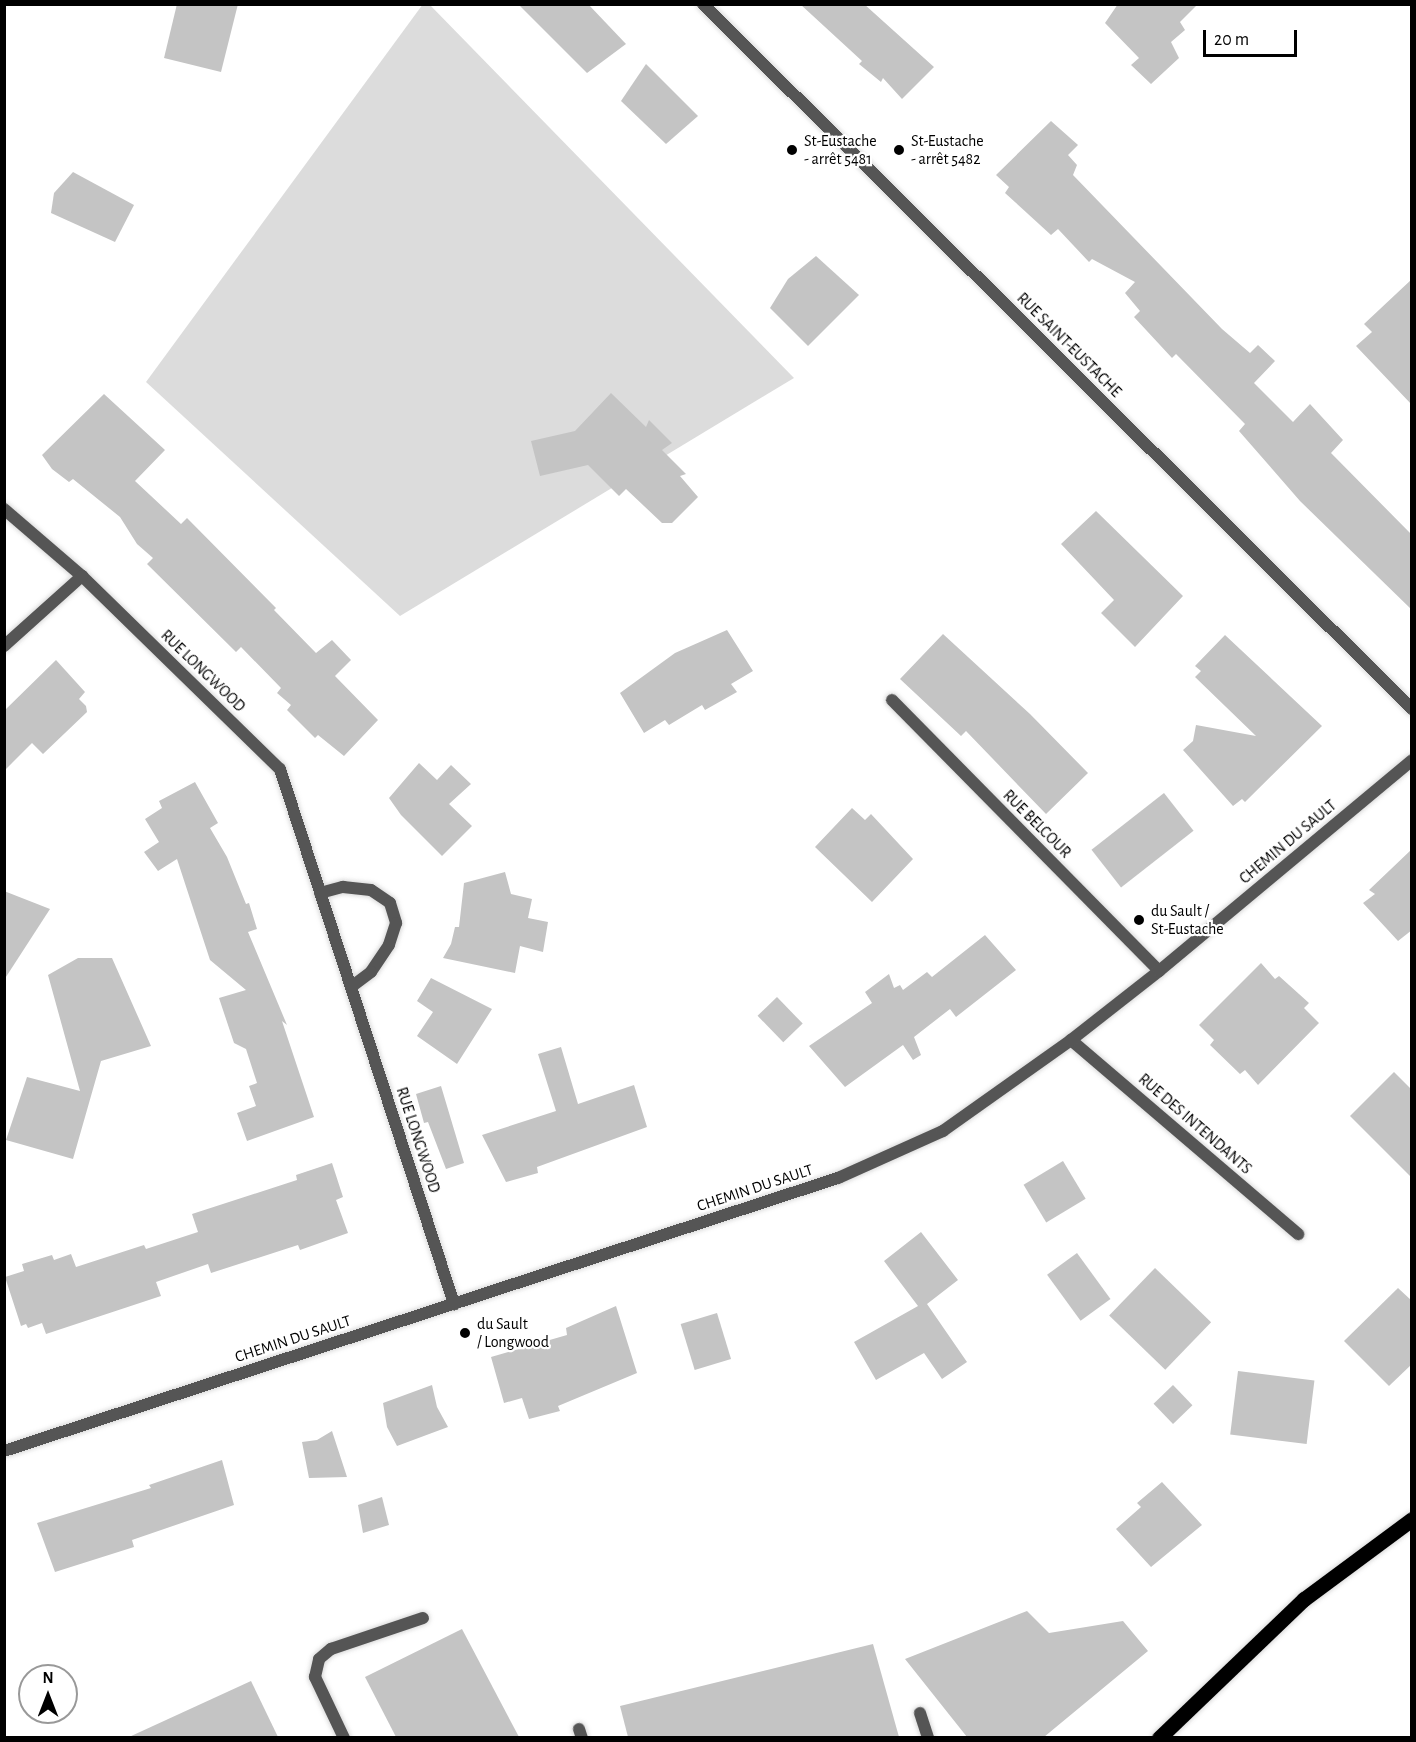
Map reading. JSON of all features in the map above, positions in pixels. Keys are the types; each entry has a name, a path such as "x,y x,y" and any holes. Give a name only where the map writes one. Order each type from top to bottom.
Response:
{"main road":[{"path":"1159,1737 1304,1599 1412,1519"}],"street":[{"name":"RUE SAINT-EUSTACHE","path":"703,4 1412,709"},
{"name":"RUE LONGWOOD","path":"4,509 82,576 280,769 454,1304"},
{"path":"4,646 82,576"},
{"name":"RUE BELCOUR","path":"892,700 1159,971"},
{"name":"CHEMIN DU SAULT","path":"4,1450 838,1178 943,1131 1071,1040 1159,971 1412,760"},
{"path":"320,893 343,887 371,890 390,903 396,923 389,945 370,972 351,987"},
{"name":"RUE DES INTENDANTS","path":"1071,1040 1298,1234"},
{"path":"344,1737 315,1677 319,1659 331,1649 423,1618"},
{"path":"920,1713 928,1737"}],"shaded area":[{"path":"423,4 430,5 794,378 400,616 146,382"}],"building":[{"path":"177,4 238,4 221,72 164,58"},
{"path":"518,4 588,4 626,44 587,73"},
{"path":"800,4 864,4 934,67 902,99 883,78 881,82 859,64 862,61"},
{"path":"1118,4 1198,4 1180,22 1185,30 1171,42 1179,58 1151,84 1131,65 1139,58 1105,23"},
{"path":"646,64 698,116 666,144 621,101"},
{"path":"1051,121 1078,145 1068,155 1077,165 1073,175 1222,329 1250,353 1258,345 1275,361 1254,383 1293,422 1310,404 1343,440 1331,453 1412,535 1412,610 1300,501 1239,431 1245,424 1176,354 1172,358 1134,317 1140,311 1125,293 1135,282 1092,259 1089,262 1058,229 1051,235 1005,193 1009,187 996,175"},
{"path":"73,172 134,205 115,242 51,213 54,193"},
{"path":"816,256 859,295 808,346 770,308 788,279"},
{"path":"1412,279 1412,405 1356,346 1372,332 1364,324"},
{"path":"611,393 646,427 649,420 672,443 662,450 686,474 680,476 698,497 672,523 662,523 626,489 619,496 588,465 540,476 531,441 575,431"},
{"path":"104,394 165,450 135,481 181,524 187,518 276,608 274,610 316,653 332,640 351,660 335,676 378,720 344,756 318,735 315,738 287,710 291,705 277,693 281,688 241,647 236,652 147,564 153,558 137,544 120,517 73,479 69,482 52,469 42,455"},
{"path":"1096,511 1183,596 1135,647 1101,613 1114,600 1061,544"},
{"path":"727,630 753,671 731,684 737,692 705,710 702,705 669,725 665,720 644,733 620,693 675,653"},
{"path":"943,634 1030,714 1088,773 1046,814 966,731 961,736 900,679"},
{"path":"1225,635 1322,726 1245,802 1242,799 1233,806 1183,750 1193,741 1196,725 1256,736 1195,677 1201,671 1195,666"},
{"path":"56,660 85,692 79,699 86,706 87,712 43,754 32,743 4,771 4,711"},
{"path":"419,763 437,780 451,765 471,784 449,804 472,826 442,856 401,815 389,798"},
{"path":"195,782 218,823 210,828 227,857 246,904 249,903 257,929 248,932 287,1025 282,1021 314,1117 247,1141 237,1113 256,1106 249,1086 257,1083 246,1049 234,1043 219,998 246,990 210,960 177,859 158,871 144,852 159,842 145,819 162,808 159,801"},
{"path":"1164,793 1194,831 1121,887 1092,850"},
{"path":"852,808 865,820 871,814 913,859 872,902 815,847"},
{"path":"1412,849 1412,930 1398,941 1363,903 1375,894 1369,890"},
{"path":"505,872 511,894 532,899 528,918 548,922 543,952 520,946 515,973 443,958 451,944 455,927 459,927 464,883"},
{"path":"4,891 50,909 4,980"},
{"path":"985,935 1016,970 956,1017 950,1009 914,1037 921,1055 913,1060 903,1045 845,1087 809,1046 872,1003 865,992 889,974 894,988 900,985 903,990 927,972 932,977"},
{"path":"78,958 112,958 151,1046 101,1061 73,1159 6,1140 27,1077 80,1091 48,975"},
{"path":"1261,963 1275,979 1279,976 1309,1003 1304,1008 1319,1023 1258,1085 1245,1070 1240,1074 1210,1045 1214,1040 1199,1025"},
{"path":"431,978 492,1009 457,1064 417,1036 433,1012 417,1001"},
{"path":"777,997 803,1024 783,1042 758,1016"},
{"path":"561,1047 578,1104 634,1085 647,1127 537,1167 538,1173 506,1182 482,1135 556,1111 538,1054"},
{"path":"1394,1072 1412,1090 1412,1178 1350,1116"},
{"path":"441,1086 464,1163 446,1169 428,1122 424,1123 416,1094"},
{"path":"1063,1161 1086,1199 1046,1222 1024,1185"},
{"path":"332,1163 343,1197 336,1200 348,1233 300,1250 298,1245 211,1273 208,1264 156,1282 161,1296 46,1334 42,1323 28,1328 26,1324 21,1326 5,1277 24,1271 22,1264 52,1255 54,1260 71,1254 76,1267 144,1245 146,1249 198,1232 192,1214 297,1180 296,1175"},
{"path":"921,1232 958,1280 927,1304 967,1362 942,1379 924,1353 876,1380 854,1342 918,1306 884,1261"},
{"path":"1077,1253 1111,1299 1081,1321 1047,1275"},
{"path":"1155,1268 1211,1322 1165,1370 1109,1315"},
{"path":"1398,1288 1412,1301 1412,1364 1389,1386 1344,1341"},
{"path":"616,1306 637,1373 558,1406 560,1411 529,1419 522,1398 504,1403 491,1357 567,1335 566,1328"},
{"path":"717,1313 731,1359 695,1370 681,1324"},
{"path":"1238,1371 1314,1380 1307,1444 1230,1435"},
{"path":"432,1385 437,1407 448,1427 397,1446 387,1427 383,1403"},
{"path":"1173,1385 1192,1405 1173,1424 1154,1404"},
{"path":"332,1431 347,1477 309,1478 302,1442 317,1440"},
{"path":"222,1460 234,1505 132,1540 134,1547 55,1572 37,1523 151,1488 149,1485"},
{"path":"1162,1482 1202,1525 1151,1567 1116,1529 1141,1507 1137,1503"},
{"path":"382,1497 389,1525 363,1533 358,1505"},
{"path":"1027,1611 1049,1633 1123,1621 1148,1651 1044,1737 967,1737 905,1659"},
{"path":"462,1629 519,1737 396,1737 365,1677"},
{"path":"873,1644 899,1737 628,1737 620,1706"},
{"path":"251,1681 278,1737 129,1737"}],"place":[{"name":"St-Eustache - arrêt 5481","path":"792,150"},
{"name":"St-Eustache - arrêt 5482","path":"899,150"},
{"name":"du Sault / St-Eustache","path":"1139,920"},
{"name":"du Sault / Longwood","path":"465,1333"}]}
